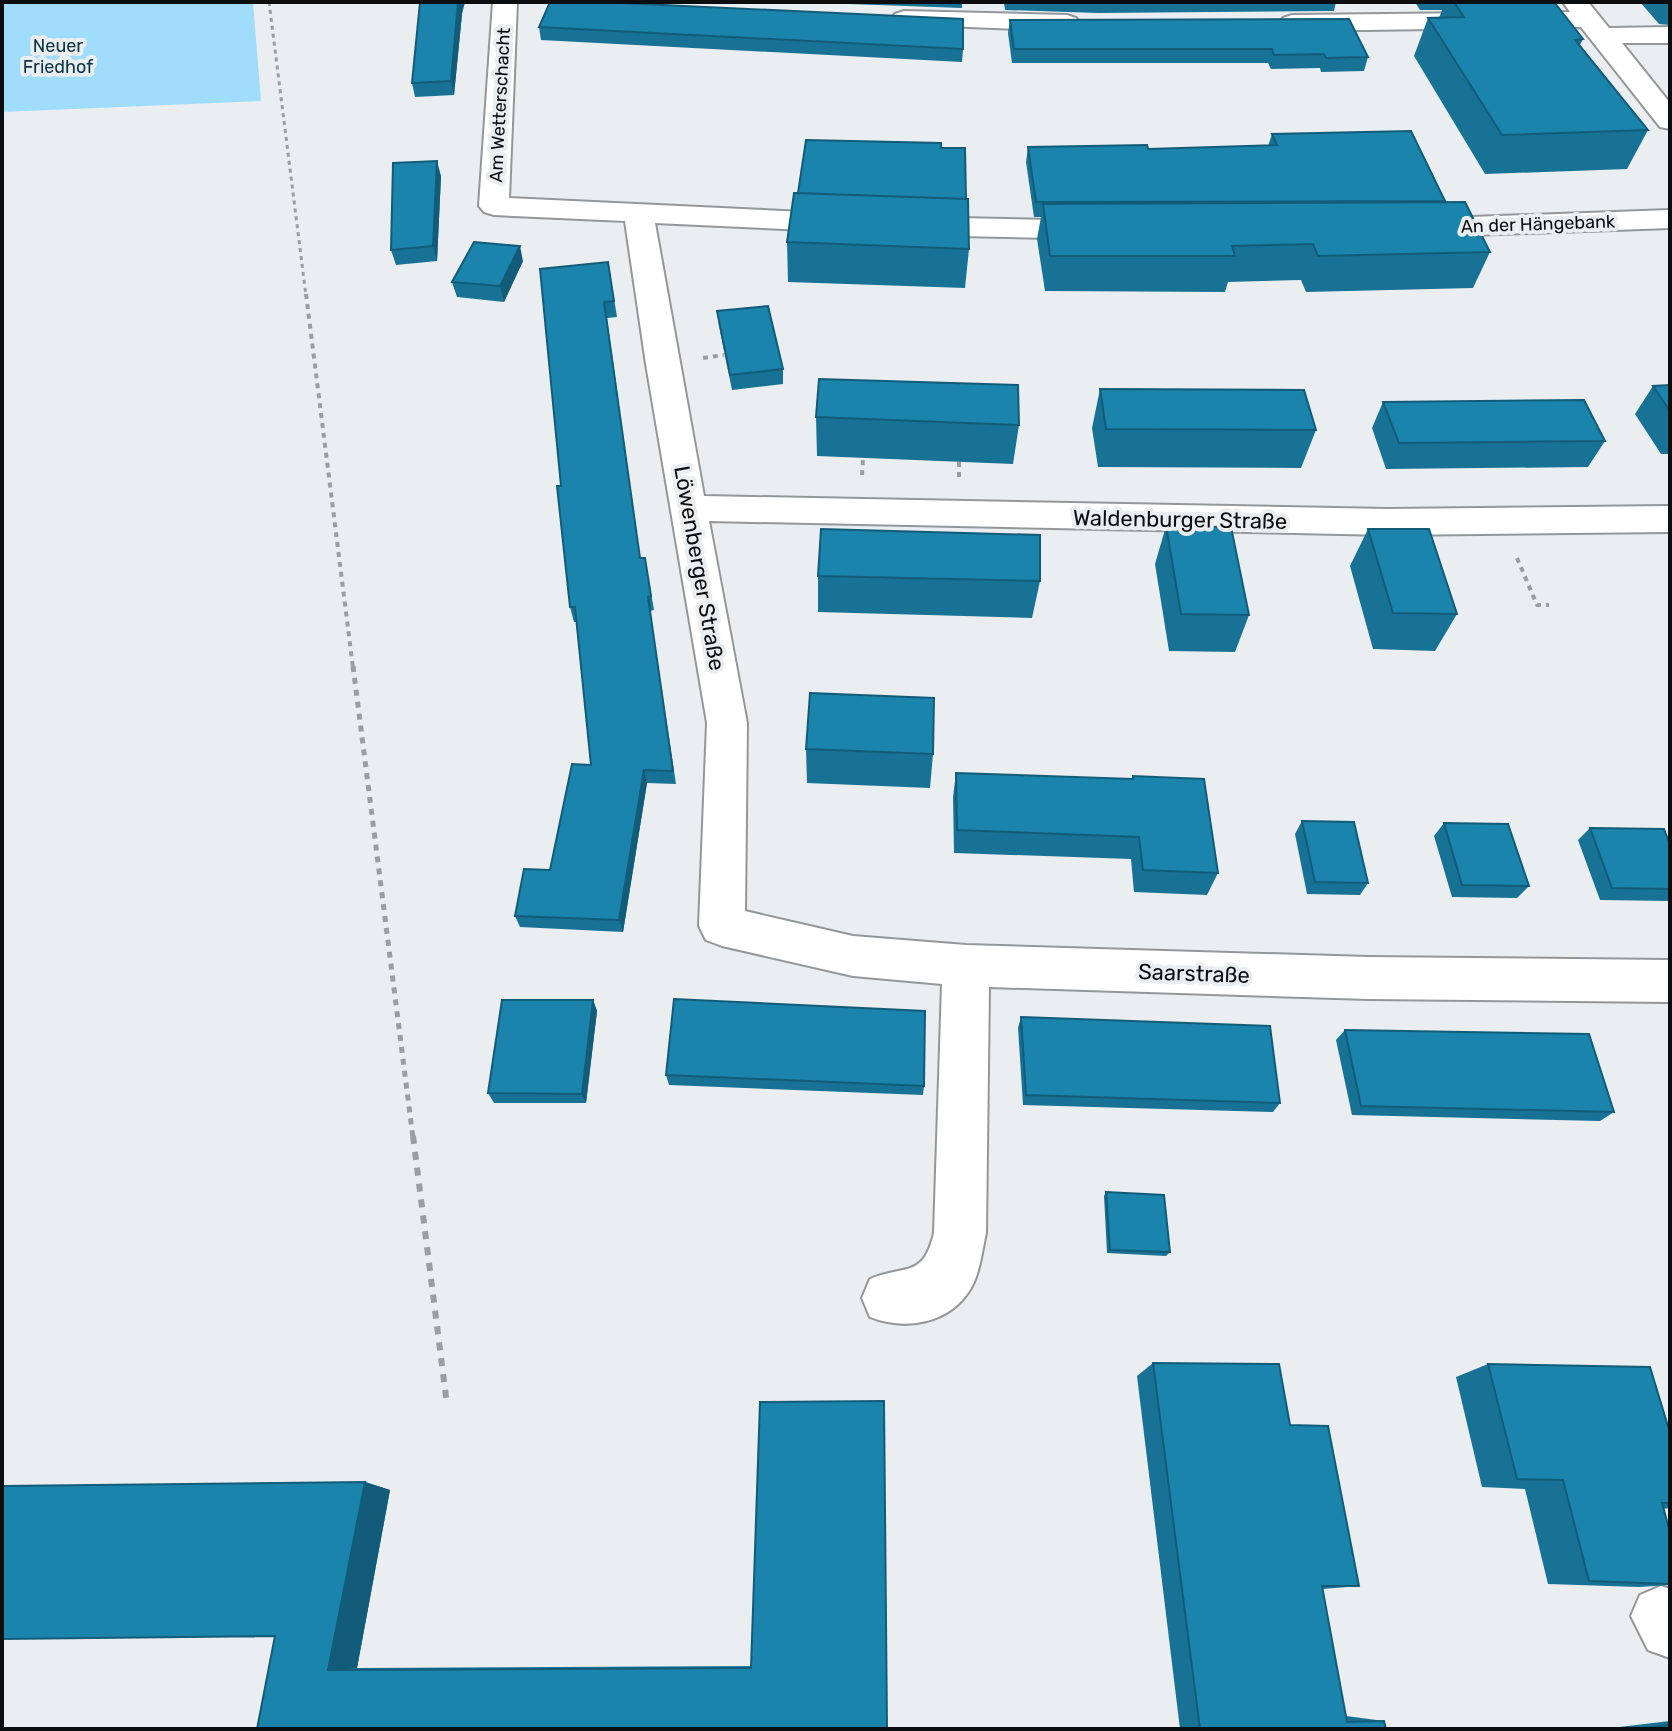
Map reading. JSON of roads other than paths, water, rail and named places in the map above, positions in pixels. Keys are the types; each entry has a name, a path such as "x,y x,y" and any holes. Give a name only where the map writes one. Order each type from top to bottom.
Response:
{"street":[{"name":"Am Wetterschacht","path":"505,2 494,206 639,214"},
{"path":"877,18 1098,24"},
{"path":"1267,23 1588,19 1670,35"},
{"path":"1588,19 1670,121"},
{"path":"639,214 912,226 1125,230"},
{"name":"Löwenberger Straße","path":"639,214 662,364 727,723 722,926"},
{"name":"An der Hängebank","path":"1381,229 1670,219"},
{"name":"Waldenburger Straße","path":"690,508 1071,518 1502,522 1670,519"},
{"name":"Saarstraße","path":"722,926 853,956 966,966 1368,978 1670,981"},
{"path":"889,1298 923,1297 951,1272 960,1233 966,966"}],"park label":[{"name":"Neuer Friedhof","path":"58,56"}]}
